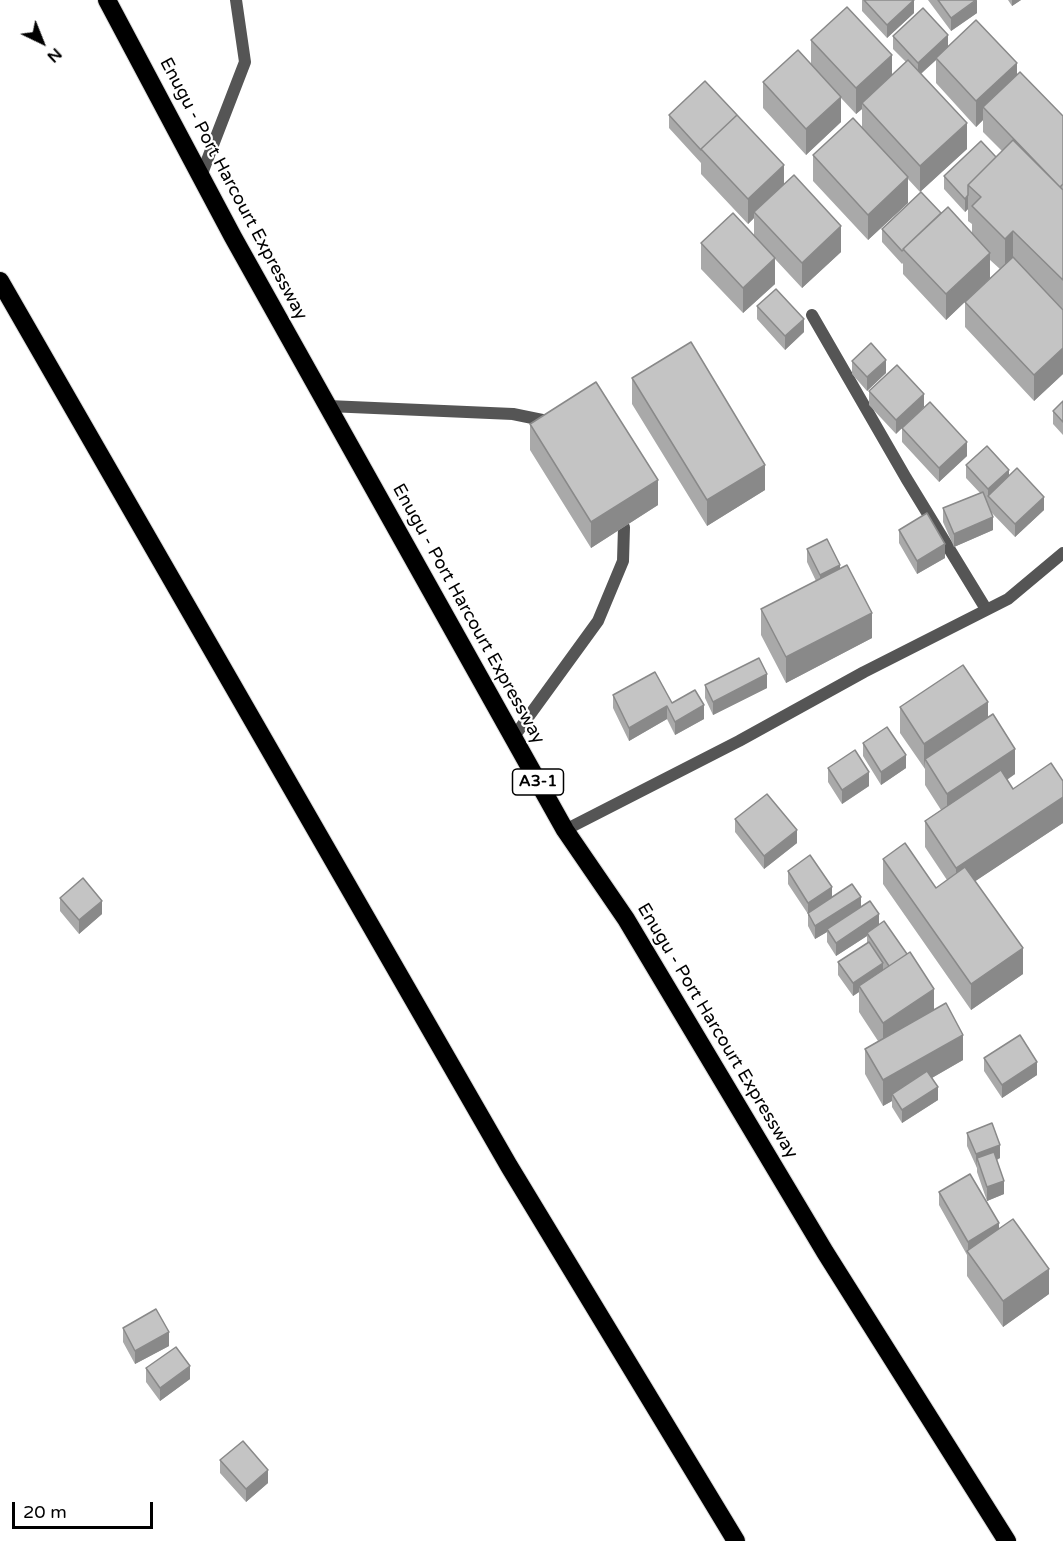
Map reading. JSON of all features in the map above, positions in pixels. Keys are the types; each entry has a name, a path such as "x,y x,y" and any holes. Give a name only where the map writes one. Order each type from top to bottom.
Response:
{"highway":[{"name":"Enugu - Port Harcourt Expressway","path":"107,0 201,176 565,830 626,919 825,1252 1007,1541"},
{"path":"0,281 509,1166 736,1541"}],"street":[{"path":"201,176 245,62 236,0"},
{"path":"813,315 906,478 986,609"},
{"path":"328,406 513,414 568,425"},
{"path":"513,738 598,621 623,561 624,527"},
{"path":"565,830 740,741 864,672 1008,599 1063,553"}],"building":[{"path":"864,0 914,0 887,25"},
{"path":"938,0 976,0 951,18"},
{"path":"847,7 892,55 856,88 811,40"},
{"path":"923,8 948,35 918,63 893,36"},
{"path":"976,20 1017,63 976,101 936,58"},
{"path":"798,50 841,97 806,129 763,82"},
{"path":"908,60 967,123 920,166 862,103"},
{"path":"1020,72 1063,116 1063,184 1060,187 983,107"},
{"path":"705,81 738,116 701,150 669,115"},
{"path":"737,115 784,165 748,199 701,149"},
{"path":"853,118 908,177 868,215 813,155"},
{"path":"1013,140 1063,190 1063,280 1013,231 1005,239 972,206 981,197 968,185"},
{"path":"981,141 996,157 968,185 968,195 965,199 944,176"},
{"path":"794,175 841,226 802,263 754,212"},
{"path":"921,192 941,213 902,251 882,229"},
{"path":"948,207 990,253 946,294 903,249"},
{"path":"733,213 775,258 743,288 701,243"},
{"path":"1013,257 1063,310 1063,348 1034,375 965,302"},
{"path":"776,289 804,319 785,336 757,306"},
{"path":"691,342 765,465 707,500 632,378"},
{"path":"871,343 886,360 867,377 852,361"},
{"path":"897,365 924,394 896,420 869,391"},
{"path":"596,382 658,480 591,522 530,424"},
{"path":"1063,401 1063,422 1053,411"},
{"path":"930,402 967,442 939,468 902,428"},
{"path":"987,446 1009,470 988,489 966,465"},
{"path":"1017,468 1044,497 1015,524 988,496"},
{"path":"983,492 993,517 954,534 943,508"},
{"path":"927,513 945,544 917,561 899,530"},
{"path":"827,539 840,565 820,575 807,549"},
{"path":"847,565 872,613 786,657 761,609"},
{"path":"759,658 767,674 713,702 705,685"},
{"path":"963,665 988,702 924,744 900,707"},
{"path":"655,672 672,703 695,690 704,705 675,722 667,706 629,728 613,695"},
{"path":"993,714 1015,749 947,794 925,759"},
{"path":"887,727 906,755 881,772 863,743"},
{"path":"855,750 869,772 842,790 828,768"},
{"path":"1051,763 1063,781 1063,797 956,868 925,821 1001,770 1013,789"},
{"path":"767,794 797,830 764,856 735,819"},
{"path":"905,843 936,888 965,867 1023,948 971,984 883,859"},
{"path":"810,855 832,887 808,903 788,871"},
{"path":"83,878 102,901 79,920 60,898"},
{"path":"852,884 861,897 815,926 808,913"},
{"path":"870,901 879,914 836,943 827,929"},
{"path":"884,921 907,954 889,966 867,933"},
{"path":"869,942 883,963 853,983 838,962"},
{"path":"910,952 934,989 883,1023 859,986"},
{"path":"946,1003 963,1035 883,1080 865,1049"},
{"path":"1020,1035 1037,1062 1002,1085 984,1058"},
{"path":"927,1071 938,1087 902,1110 892,1094"},
{"path":"992,1123 1000,1145 976,1154 967,1133"},
{"path":"994,1152 1004,1181 987,1187 977,1158"},
{"path":"970,1174 999,1223 968,1242 939,1192"},
{"path":"1013,1219 1049,1269 1003,1301 967,1251"},
{"path":"156,1309 169,1332 135,1351 123,1328"},
{"path":"176,1347 190,1366 160,1388 146,1368"},
{"path":"243,1441 268,1470 246,1489 220,1460"}]}
